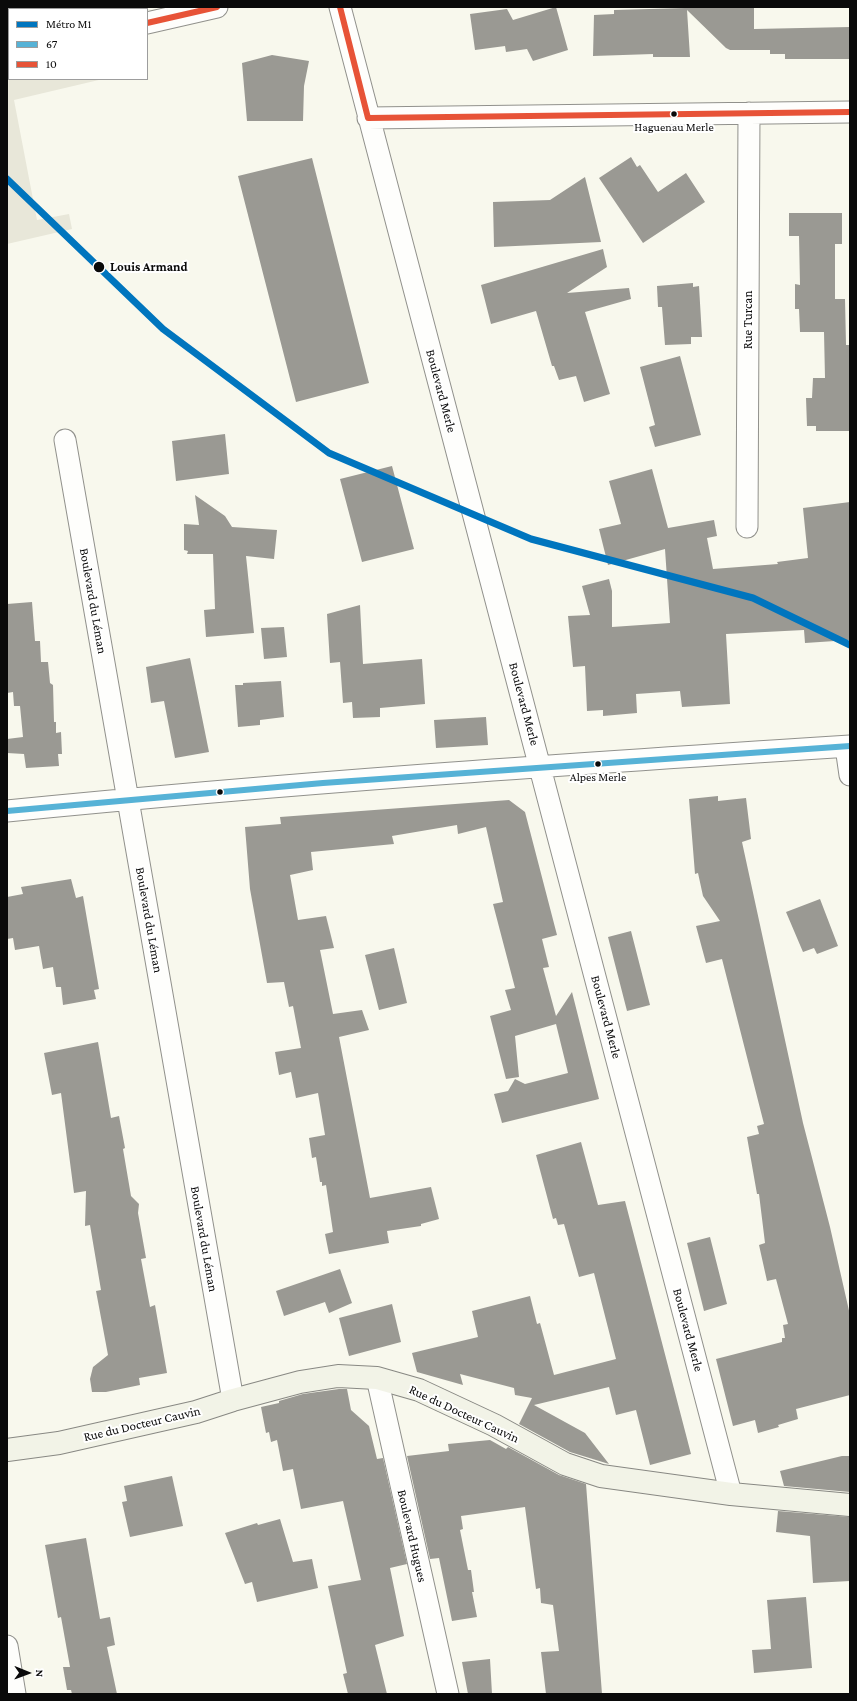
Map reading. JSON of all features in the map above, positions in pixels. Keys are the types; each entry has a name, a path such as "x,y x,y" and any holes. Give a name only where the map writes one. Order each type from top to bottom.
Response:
{"street":[{"path":"148,23 217,7"},
{"name":"Boulevard Merle","path":"340,7 368,118 541,766 731,1494"},
{"path":"368,118 850,112"},
{"name":"Rue Turcan","path":"747,527 749,113"},
{"name":"Boulevard du Léman","path":"65,440 232,1400"},
{"path":"7,811 128,799 541,766 848,746 850,775"},
{"name":"Rue du Docteur Cauvin","path":"7,1450 66,1442 196,1412 232,1400 300,1382 338,1376 377,1378 419,1390 494,1426 565,1464 601,1476 731,1494 850,1505"},
{"name":"Boulevard Hugues","path":"377,1378 448,1694"},
{"path":"7,1646 15,1694"}],"shaded area":[{"path":"7,68 8,80 99,80 14,100 37,220 69,214 72,229 7,244"}],"building":[{"path":"556,7 568,50 533,61 527,49 506,52 505,46 475,50 470,14 507,9 513,20"},
{"path":"684,7 754,7 754,29 850,27 850,59 785,59 785,54 770,54 770,50 730,50 726,48 687,10 690,57 653,57 653,54 593,56 594,15 614,14 614,10 685,8"},
{"path":"272,55 309,61 304,86 303,121 247,121 242,63"},
{"path":"631,157 637,167 640,165 658,192 686,173 705,202 643,243 599,178"},
{"path":"312,158 369,383 296,402 238,176"},
{"path":"585,177 601,242 494,247 493,202 550,200"},
{"path":"789,213 842,213 842,244 835,244 835,299 845,299 846,345 849,345 850,431 816,431 816,426 807,426 806,398 812,398 813,378 825,378 824,332 800,332 799,309 795,309 795,284 800,285 799,236 789,236"},
{"path":"603,249 607,267 567,293 629,288 631,299 585,312 610,394 584,402 576,376 559,380 554,366 552,366 536,311 491,324 481,285"},
{"path":"693,283 693,287 699,286 702,337 691,337 691,344 665,345 662,307 658,307 657,286"},
{"path":"680,356 701,435 655,447 649,427 655,425 640,367"},
{"path":"225,434 229,474 176,481 172,441"},
{"path":"392,466 414,549 362,562 340,479"},
{"path":"652,469 668,528 714,520 717,536 707,538 713,569 778,564 777,562 808,558 803,508 850,502 850,640 805,643 804,630 726,634 730,704 682,707 680,691 636,694 637,713 603,716 603,710 587,711 585,666 573,667 568,616 590,615 582,586 609,579 612,591 612,627 670,623 665,549 608,565 599,529 621,524 609,481"},
{"path":"195,495 225,516 232,527 277,530 274,559 246,556 254,633 206,637 204,610 215,609 213,554 187,554 188,551 184,550 184,524 199,525"},
{"path":"32,602 35,641 40,641 41,662 48,662 50,683 53,685 54,722 56,722 56,733 61,732 62,754 58,754 59,766 26,768 24,754 7,753 7,739 23,737 20,706 14,706 13,692 7,693 7,604"},
{"path":"360,605 363,664 422,659 425,704 380,708 380,717 353,718 352,702 343,703 340,662 330,663 327,614"},
{"path":"284,627 287,657 264,659 261,628"},
{"path":"190,658 209,752 175,758 164,701 151,703 146,667"},
{"path":"281,681 284,717 260,720 260,725 238,727 235,685 243,685 243,683"},
{"path":"486,717 488,745 436,748 434,720"},
{"path":"718,796 718,801 746,798 751,839 742,842 803,1123 830,1227 850,1315 850,1395 796,1409 798,1419 778,1425 779,1427 758,1433 755,1420 733,1426 716,1359 782,1342 782,1338 785,1338 783,1325 788,1324 776,1279 767,1281 759,1245 765,1243 759,1194 757,1194 747,1137 759,1134 757,1126 764,1124 722,959 706,963 696,926 720,921 703,896 698,873 695,874 689,799"},
{"path":"509,800 525,812 557,935 542,939 549,967 543,968 556,1016 572,992 599,1099 502,1123 494,1094 508,1091 515,1079 525,1084 568,1073 556,1024 515,1036 519,1077 506,1079 490,1016 511,1010 505,990 515,988 493,904 503,902 486,827 458,834 457,825 392,836 394,844 311,852 313,870 290,875 298,920 326,916 334,948 320,950 333,1014 362,1010 369,1030 339,1037 370,1198 431,1187 439,1219 421,1224 421,1226 387,1231 389,1243 329,1254 325,1234 333,1232 326,1185 322,1186 322,1182 320,1182 316,1157 312,1158 309,1138 325,1135 318,1093 296,1098 291,1072 279,1075 275,1052 301,1048 293,1006 289,1007 284,982 267,983 250,889 245,827 281,824 280,817"},
{"path":"71,879 76,898 83,896 99,989 94,990 96,999 63,1005 61,987 56,987 53,967 43,969 39,946 15,950 13,938 7,939 7,897 23,894 21,887"},
{"path":"820,899 838,946 817,954 814,948 803,952 786,912"},
{"path":"631,931 650,1005 627,1011 608,937"},
{"path":"394,948 407,1003 379,1010 365,955"},
{"path":"98,1042 111,1118 119,1116 131,1196 139,1204 138,1213 146,1258 141,1259 150,1307 155,1305 167,1373 139,1378 140,1385 106,1392 92,1392 90,1379 93,1367 108,1355 96,1291 101,1290 90,1225 85,1226 86,1191 74,1193 61,1093 52,1095 44,1053"},
{"path":"581,1142 598,1205 625,1201 691,1454 650,1465 636,1410 616,1415 609,1387 534,1405 585,1433 609,1464 570,1452 519,1424 532,1398 515,1395 514,1388 460,1374 463,1385 417,1372 412,1353 478,1337 472,1311 530,1296 537,1324 540,1323 554,1375 616,1359 594,1273 579,1277 564,1224 558,1225 556,1218 553,1219 536,1155"},
{"path":"710,1237 727,1304 704,1311 687,1243"},
{"path":"340,1269 352,1303 329,1313 325,1302 284,1316 276,1291"},
{"path":"392,1304 401,1342 349,1356 339,1318"},
{"path":"347,1389 351,1410 369,1426 377,1459 383,1458 407,1564 390,1568 404,1636 375,1645 387,1694 348,1694 343,1674 347,1673 328,1586 361,1580 343,1501 301,1509 293,1469 283,1471 277,1440 271,1442 269,1432 266,1433 261,1407 279,1403 279,1401 303,1394"},
{"path":"490,1440 506,1449 508,1447 559,1475 586,1484 602,1694 546,1694 541,1652 559,1651 553,1605 541,1603 540,1588 536,1589 525,1507 461,1516 463,1529 460,1530 468,1570 471,1570 474,1592 472,1592 477,1617 452,1621 439,1558 430,1559 407,1456 449,1451 448,1444"},
{"path":"842,1456 850,1456 850,1492 784,1486 780,1471"},
{"path":"172,1476 183,1526 130,1537 122,1502 127,1501 124,1486"},
{"path":"778,1511 850,1517 850,1581 813,1583 810,1536 776,1532"},
{"path":"280,1519 293,1562 312,1559 318,1588 257,1602 252,1582 245,1584 225,1533 257,1523 258,1525"},
{"path":"86,1538 100,1619 110,1617 115,1645 107,1647 117,1694 72,1694 71,1690 67,1690 63,1667 70,1667 61,1617 58,1618 45,1545"},
{"path":"806,1597 812,1668 754,1673 752,1650 771,1649 767,1600"},
{"path":"490,1659 492,1694 468,1694 462,1662"}],"metro line":[{"name":"M1","path":"7,179 163,329 329,453 531,539 753,598 850,645"}],"transit line":[{"name":"10","path":"148,23 217,7"},
{"name":"10","path":"340,7 368,118 850,112"},
{"name":"67","path":"7,811 323,783 850,746"}],"place":[{"name":"Haguenau Merle","path":"674,114"},
{"name":"Louis Armand","path":"99,267"},
{"name":"Alpes Merle","path":"598,764"}]}
